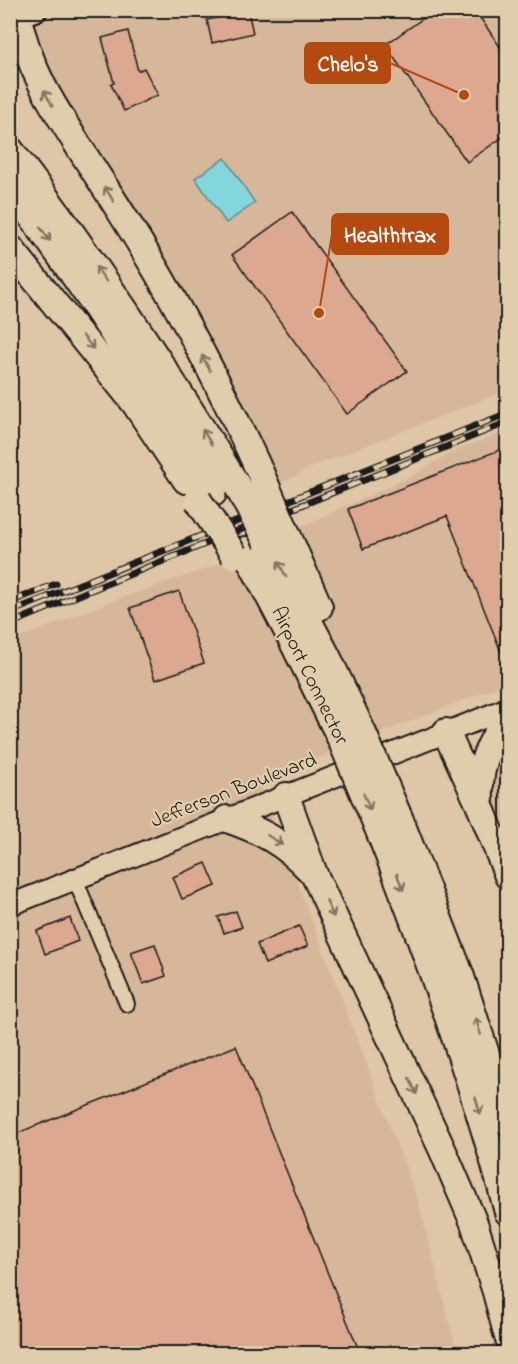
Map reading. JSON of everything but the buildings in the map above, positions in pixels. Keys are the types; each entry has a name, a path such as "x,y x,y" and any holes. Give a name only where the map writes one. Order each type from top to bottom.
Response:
{"highway":[{"path":"21,14 28,57 42,87 169,293 260,471 258,545 323,615 352,728"},
{"name":"Airport Connector","path":"10,150 106,280 238,488 293,642 352,728 389,824 482,1118 507,1212"},
{"name":"Airport Connector","path":"10,188 147,382 205,496 258,545"},
{"path":"10,248 134,402 205,496"},
{"path":"480,806 479,780 486,750 507,718"},
{"path":"446,732 480,806 507,876"},
{"path":"286,796 314,874 459,1186 486,1257 507,1337"},
{"path":"227,819 257,829 278,841 314,874"},
{"name":"Airport Connector","path":"389,824 460,974 507,1122"}],"main road":[{"name":"Jefferson Boulevard","path":"10,905 507,708"}],"street":[{"path":"75,879 127,1004"}],"shaded area":[{"path":"23,11 507,11 507,390 307,469 274,488 44,85"},
{"path":"507,431 507,683 259,781 418,1200 457,1353 11,1354 11,641 118,599 214,566 384,489 415,474 449,453"},
{"path":"507,725 507,828 490,797 498,737"}],"water":[{"path":"225,158 255,203 226,223 195,178"}],"railway":[{"path":"10,612 508,413"},
{"path":"10,624 508,422"},
{"path":"10,602 56,584"}],"place":[{"name":"Chelo's","path":"464,95"},
{"name":"Healthtrax","path":"319,313"}]}
